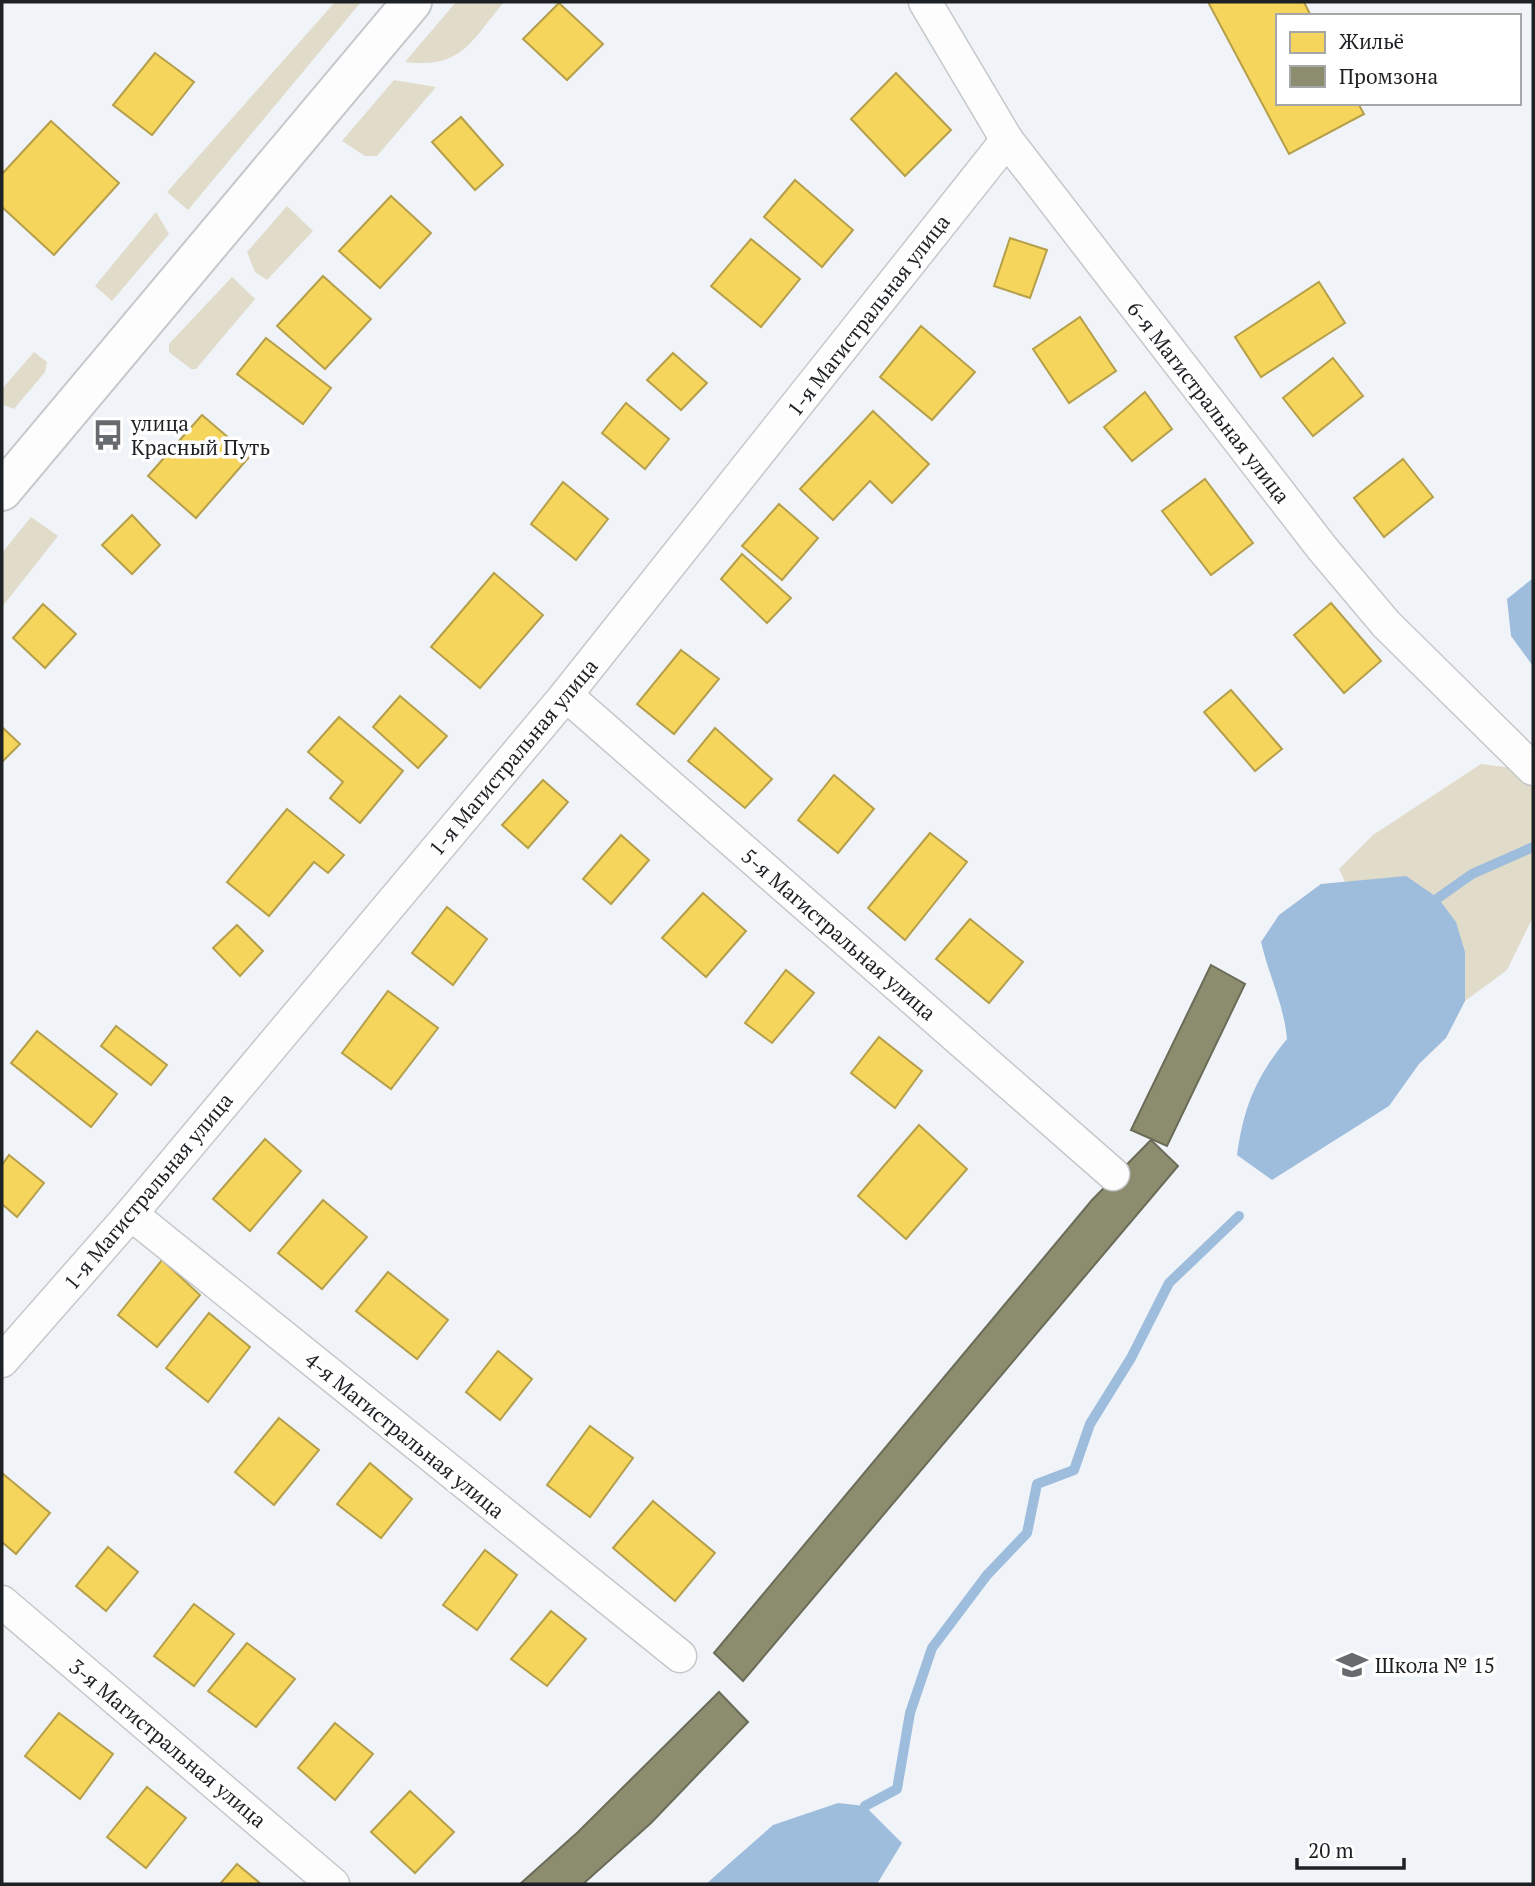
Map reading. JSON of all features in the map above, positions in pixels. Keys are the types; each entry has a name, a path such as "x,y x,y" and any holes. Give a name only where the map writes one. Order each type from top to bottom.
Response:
{"main road":[{"path":"2,491 412,2"}],"street":[{"name":"6-я Магистральная улица","path":"925,2 1007,139 1330,558 1386,624 1533,769"},
{"name":"1-я Магистральная улица","path":"2,1361 131,1214 566,695 1007,139"},
{"name":"5-я Магистральная улица","path":"566,695 1113,1174"},
{"name":"4-я Магистральная улица","path":"131,1214 680,1656"},
{"name":"3-я Магистральная улица","path":"2,1602 333,1884"}],"shaded area":[{"path":"335,2 361,2 188,210 167,192"},
{"path":"456,2 504,2 473,40 453,56 424,63 405,62"},
{"path":"394,80 436,87 377,156 365,156 342,141"},
{"path":"287,206 313,231 267,280 255,272 247,252"},
{"path":"156,212 169,234 112,301 95,286"},
{"path":"232,277 255,299 196,369 191,369 169,352 169,344"},
{"path":"34,352 47,362 45,372 14,409 4,405 2,389"},
{"path":"31,517 58,536 2,607 2,553"},
{"path":"1481,764 1513,768 1533,788 1533,917 1507,970 1465,1001 1465,952 1406,877 1345,882 1339,869 1373,835"}],"water":[{"path":"1533,578 1533,666 1511,636 1507,599"},
{"path":"1406,876 1438,898 1456,922 1465,952 1465,1001 1446,1038 1419,1064 1389,1106 1272,1180 1237,1155 1243,1122 1259,1079 1287,1039 1283,1014 1261,942 1279,915 1321,884"},
{"path":"838,1803 865,1806 902,1843 877,1884 706,1884 773,1825"}],"building: Жильё":[{"path":"1208,2 1304,2 1310,14 1276,14 1276,105 1359,105 1364,114 1289,154"},
{"path":"559,3 603,44 567,80 523,39"},
{"path":"155,53 194,82 152,135 113,105"},
{"path":"896,73 951,130 905,176 851,119"},
{"path":"461,117 503,165 475,190 432,142"},
{"path":"51,121 119,183 54,255 2,207 2,174"},
{"path":"795,180 853,230 822,267 764,217"},
{"path":"391,196 431,233 380,288 339,251"},
{"path":"1010,238 1047,250 1030,298 994,286"},
{"path":"751,239 800,279 761,327 711,286"},
{"path":"323,276 371,319 325,369 277,326"},
{"path":"1319,282 1345,323 1261,377 1235,337"},
{"path":"1080,317 1116,371 1069,403 1033,349"},
{"path":"921,326 975,372 932,420 880,377"},
{"path":"266,338 331,388 303,424 237,374"},
{"path":"673,353 707,383 681,410 647,380"},
{"path":"1333,358 1363,396 1313,436 1283,398"},
{"path":"1145,392 1172,429 1132,461 1104,427"},
{"path":"626,403 669,439 645,469 602,433"},
{"path":"873,411 929,464 892,503 870,481 833,520 800,489"},
{"path":"202,415 250,456 196,518 148,476"},
{"path":"1403,459 1433,497 1384,537 1354,498"},
{"path":"1205,479 1253,543 1211,575 1162,511"},
{"path":"563,482 608,519 576,560 531,524"},
{"path":"779,504 818,538 782,580 742,546"},
{"path":"132,515 160,545 132,574 102,545"},
{"path":"742,554 791,598 767,623 721,579"},
{"path":"494,573 543,615 480,688 431,647"},
{"path":"1331,603 1381,661 1344,693 1294,635"},
{"path":"43,604 76,634 45,668 13,638"},
{"path":"681,650 719,679 674,734 637,704"},
{"path":"1231,690 1282,749 1255,771 1204,712"},
{"path":"400,696 447,736 418,768 373,727"},
{"path":"339,717 403,771 360,823 330,798 343,782 308,752"},
{"path":"2,727 20,744 2,762"},
{"path":"715,728 772,779 745,808 688,761"},
{"path":"834,775 874,809 838,853 798,820"},
{"path":"543,780 568,802 528,848 502,825"},
{"path":"287,809 344,855 328,873 314,862 269,916 227,882"},
{"path":"930,833 967,862 905,940 868,908"},
{"path":"621,835 649,860 611,904 583,879"},
{"path":"703,893 746,931 706,977 662,938"},
{"path":"447,907 487,939 453,985 412,953"},
{"path":"970,919 1023,962 989,1003 936,959"},
{"path":"237,925 263,951 240,976 213,948"},
{"path":"786,970 814,993 772,1043 745,1023"},
{"path":"388,991 438,1028 391,1089 342,1053"},
{"path":"116,1026 167,1065 151,1085 101,1046"},
{"path":"37,1031 117,1094 91,1127 11,1063"},
{"path":"879,1037 922,1071 895,1108 851,1073"},
{"path":"919,1125 967,1169 906,1239 858,1196"},
{"path":"265,1139 301,1171 250,1231 213,1199"},
{"path":"9,1155 44,1183 17,1217 2,1204 2,1165"},
{"path":"323,1200 367,1237 322,1289 278,1253"},
{"path":"162,1260 200,1295 157,1347 118,1315"},
{"path":"388,1272 448,1320 417,1359 356,1311"},
{"path":"209,1313 250,1347 208,1402 166,1368"},
{"path":"498,1351 532,1379 500,1420 466,1392"},
{"path":"279,1418 319,1450 274,1505 235,1472"},
{"path":"590,1426 633,1458 590,1517 547,1485"},
{"path":"370,1463 412,1499 381,1538 337,1504"},
{"path":"2,1473 50,1513 16,1554 2,1542"},
{"path":"653,1501 715,1553 675,1601 613,1548"},
{"path":"108,1547 138,1572 106,1611 76,1586"},
{"path":"485,1550 517,1575 477,1630 443,1605"},
{"path":"194,1604 234,1634 194,1686 154,1656"},
{"path":"551,1611 586,1639 547,1686 511,1659"},
{"path":"247,1643 295,1679 256,1727 208,1691"},
{"path":"59,1713 113,1754 80,1799 25,1756"},
{"path":"335,1723 373,1754 335,1800 298,1768"},
{"path":"147,1787 186,1818 146,1868 107,1837"},
{"path":"410,1791 454,1832 415,1873 371,1832"},
{"path":"237,1864 261,1884 220,1884"}],"building: Промзона":[{"path":"1211,965 1245,984 1167,1146 1131,1130"},
{"path":"1151,1140 1178,1166 743,1681 714,1653 1092,1200"},
{"path":"719,1692 748,1722 651,1823 583,1884 520,1884 578,1832"}],"waterway":[{"path":"1438,898 1472,874 1533,847"},
{"path":"865,1806 897,1789 910,1713 932,1648 987,1575 1027,1533 1037,1484 1074,1470 1090,1424 1131,1358 1169,1283 1239,1216"}],"place":[{"name":"улица Красный Путь","path":"108,435"},
{"name":"Школа № 15","path":"1352,1665"}]}
